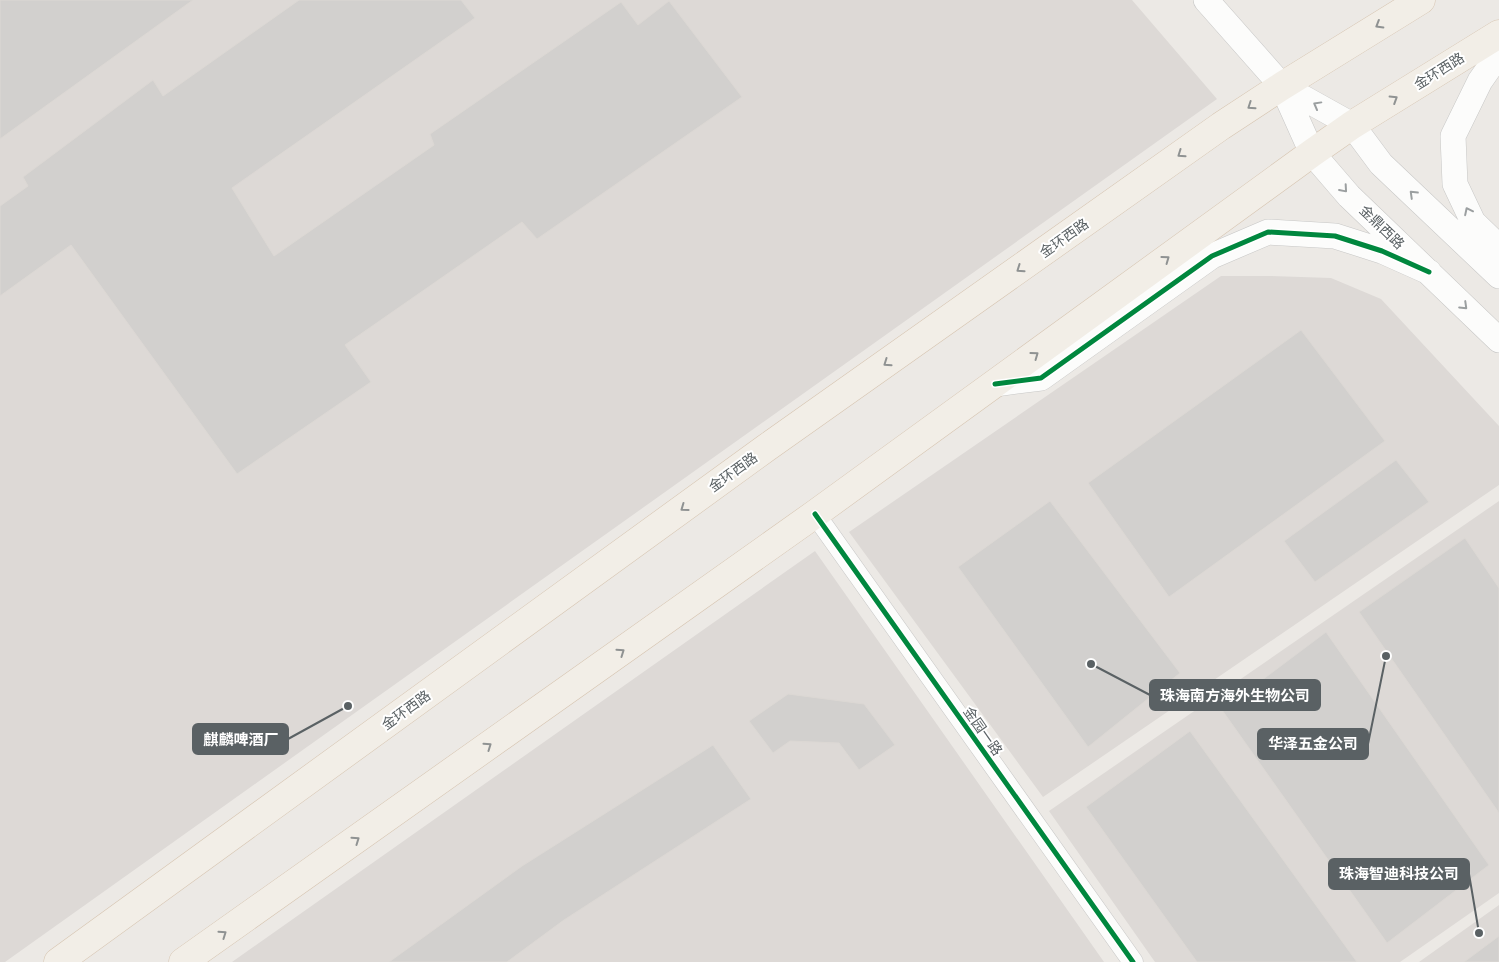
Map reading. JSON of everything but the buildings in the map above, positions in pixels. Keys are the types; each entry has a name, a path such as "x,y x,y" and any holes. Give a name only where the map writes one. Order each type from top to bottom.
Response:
{"main road":[{"name":"金环西路","path":"58,962 766,448 1221,126 1421,0"},
{"name":"金环西路","path":"184,962 815,514 1312,153 1352,125 1499,34"}],"street":[{"path":"1206,0 1282,86 1352,125 1381,164 1499,276"},
{"path":"1499,54 1480,81 1453,136 1455,184 1473,222 1499,248"},
{"name":"金鼎西路","path":"1282,86 1312,153 1349,196 1499,340"},
{"path":"996,384 1041,378 1212,256 1268,232 1335,236 1382,252 1428,272"},
{"name":"金园一路","path":"815,514 1133,962"}],"shaded area":[{"path":"0,0 1132,0 1217,99 5,962 0,962"},
{"path":"1221,276 1331,278 1381,299 1499,426 1499,485 1043,797 849,532"},
{"path":"1499,501 1499,893 1400,962 1155,962 1049,811"},
{"path":"815,551 1104,962 232,962"},
{"path":"1499,905 1499,962 1419,962"}],"cycle path":[{"path":"995,384 1041,378 1212,256 1268,232 1335,236 1382,251 1429,272"},
{"path":"815,514 1133,962"}],"place":[{"name":"华泽五金公司","path":"1386,656"},
{"name":"珠海南方海外生物公司","path":"1091,664"},
{"name":"麒麟啤酒厂","path":"348,706"},
{"name":"珠海智迪科技公司","path":"1479,933"}]}
